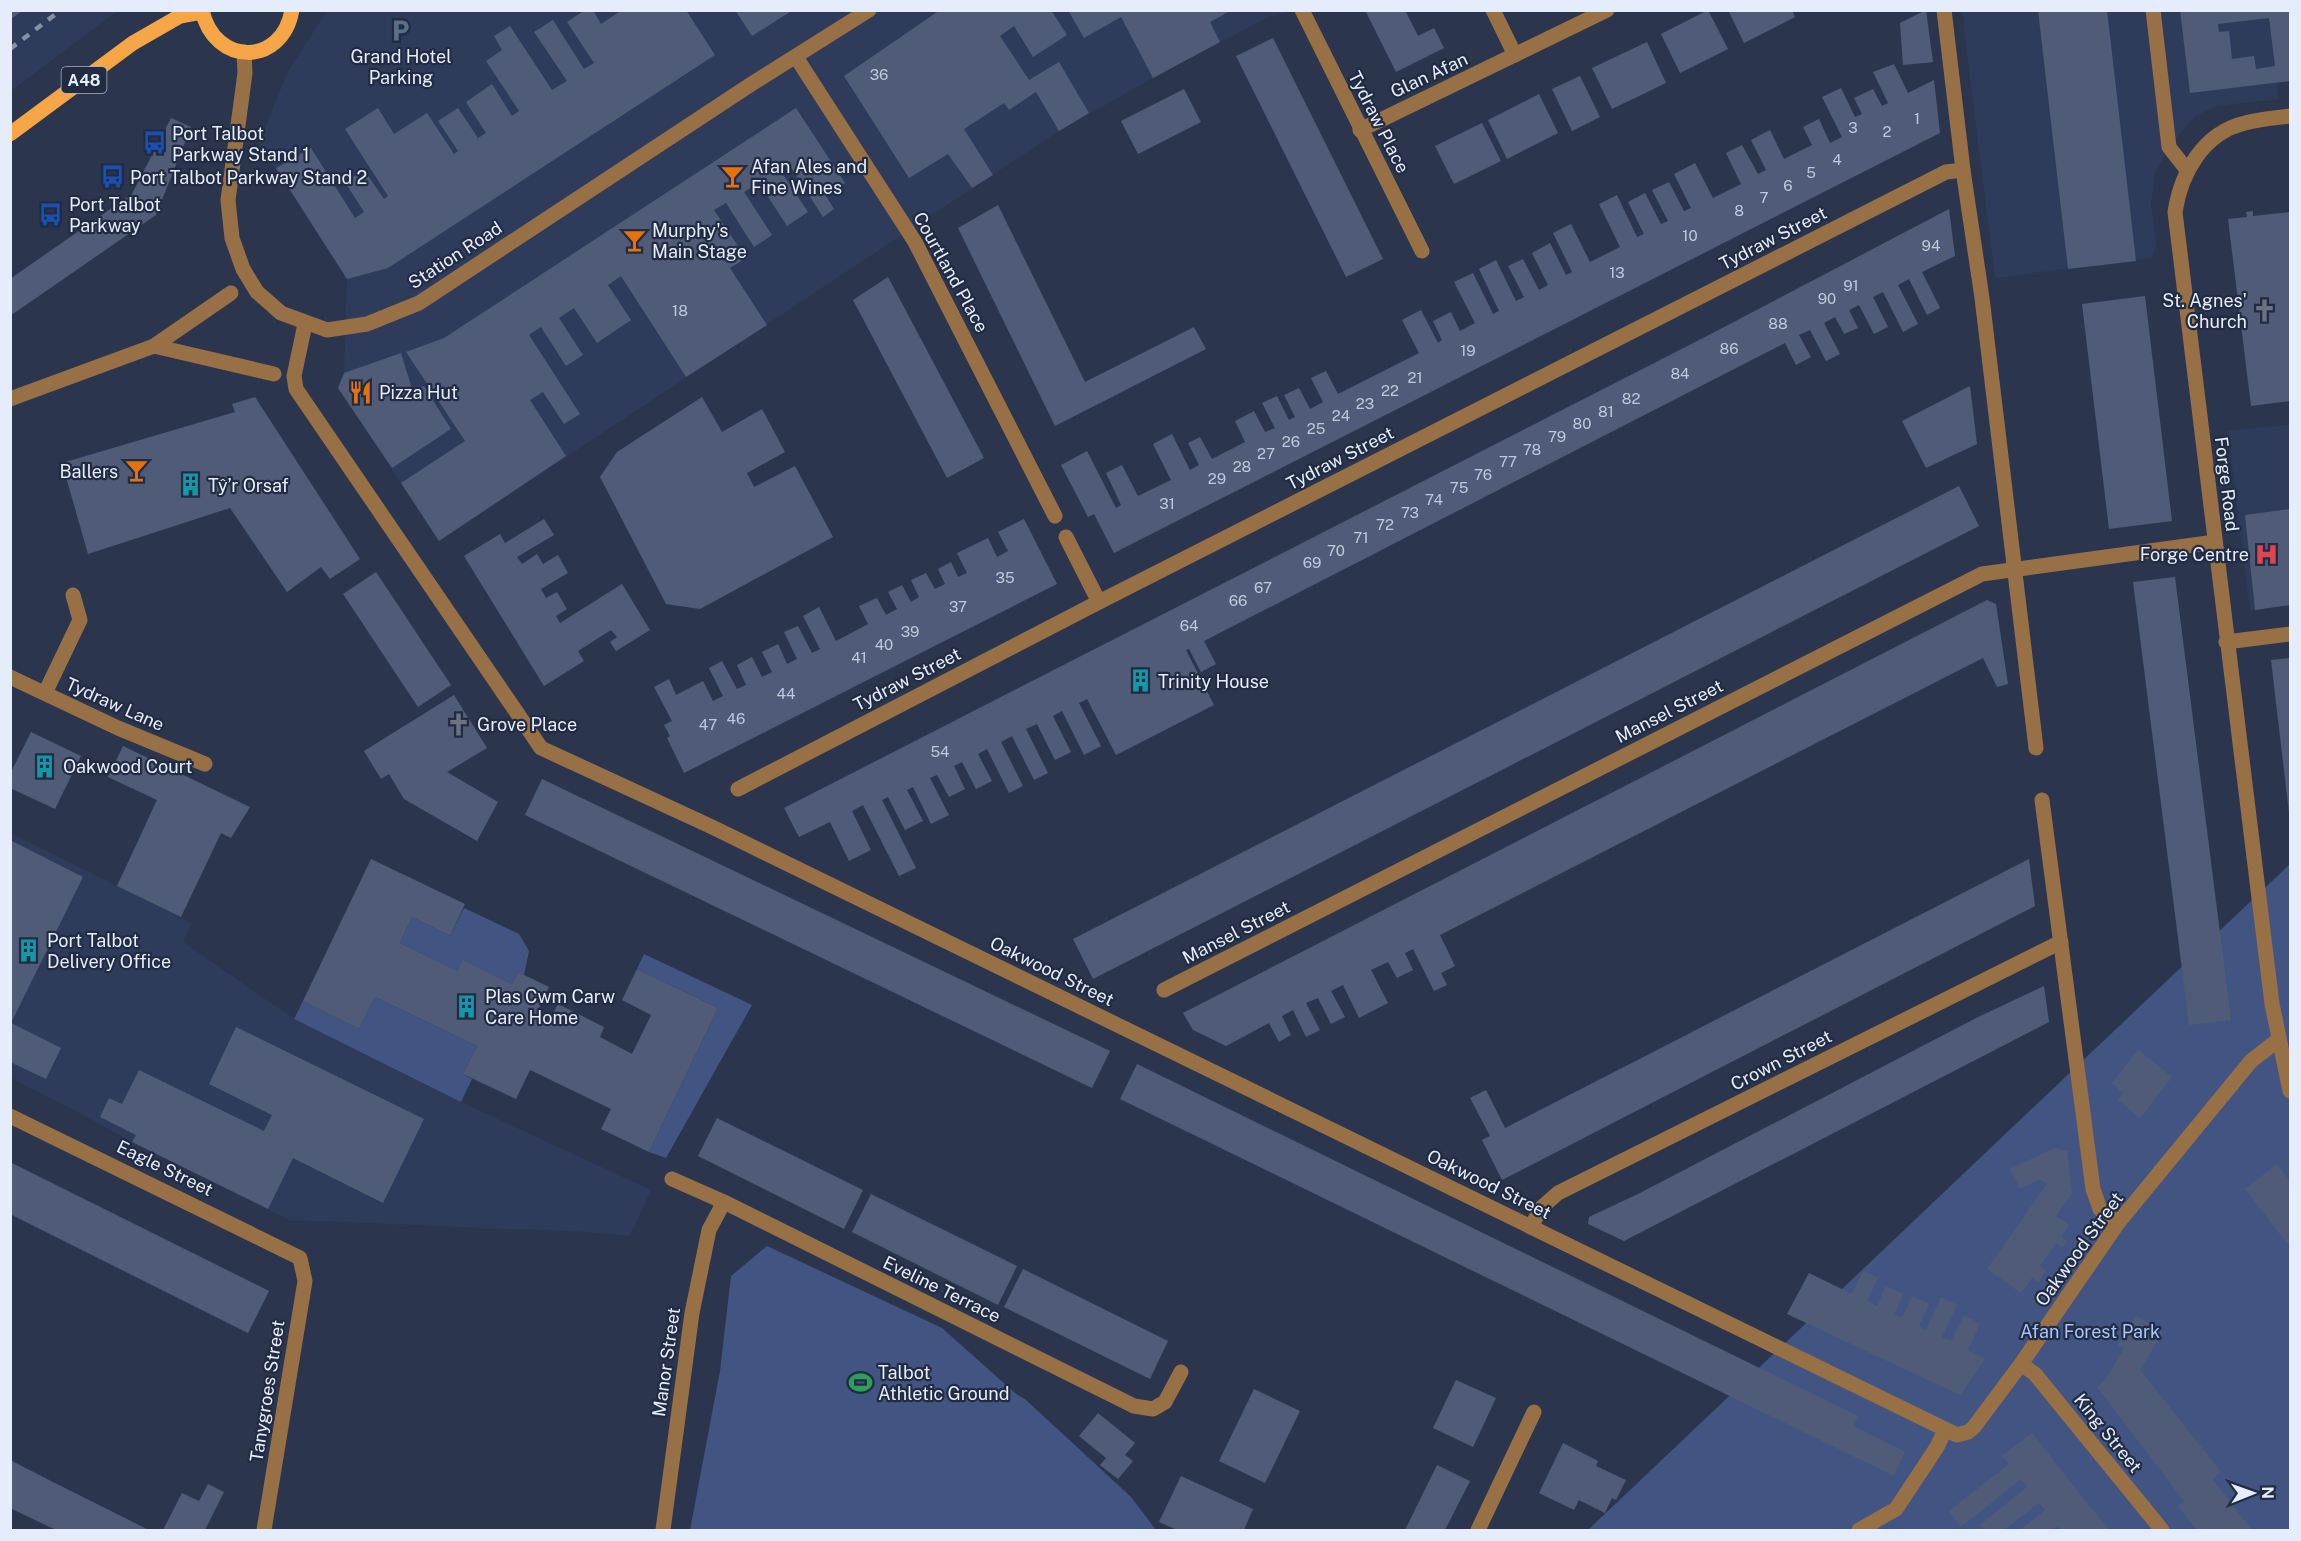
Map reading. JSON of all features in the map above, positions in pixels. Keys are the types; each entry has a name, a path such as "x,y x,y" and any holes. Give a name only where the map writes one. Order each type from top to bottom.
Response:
{"main road":[{"path":"202,11 209,32 218,42 230,49 244,52 259,51 272,45 283,36 290,23 292,10"},
{"name":"A48","path":"10,134 133,43 180,16 202,11"}],"street":[{"name":"Station Road","path":"244,52 244,74 228,200 232,238 243,269 257,292 281,313 305,324 327,330 367,324 419,303 869,10"},
{"name":"Tydraw Place","path":"1302,10 1422,251"},
{"path":"1493,10 1515,56"},
{"name":"Glan Afan","path":"1360,129 1607,10"},
{"path":"1944,10 1963,170 1982,298 2036,748"},
{"path":"2153,10 2169,147 2187,170"},
{"name":"Courtland Place","path":"796,57 915,242 1055,516"},
{"name":"Forge Road","path":"2290,116 2242,123 2222,133 2205,146 2187,170 2179,190 2175,212 2272,1004 2290,1091"},
{"name":"Tydraw Street","path":"738,789 1099,602 1946,172 1963,170"},
{"path":"10,399 154,345 231,293"},
{"name":"Oakwood Street","path":"305,324 294,376 296,389 541,748 720,831 1957,1435 1968,1432 1974,1427 2021,1364 2118,1223 2251,1061 2278,1040"},
{"path":"154,345 274,374"},
{"path":"1066,537 1099,602"},
{"name":"Mansel Street","path":"1164,990 1982,574 2215,542"},
{"path":"45,693 80,620 73,596"},
{"path":"2226,642 2290,634"},
{"name":"Tydraw Lane","path":"10,677 118,728 205,764"},
{"path":"2042,800 2093,1189 2100,1209 2118,1223"},
{"name":"Crown Street","path":"1531,1227 1541,1208 1558,1193 2061,942"},
{"name":"Eagle Street","path":"10,1116 300,1258"},
{"name":"Eveline Terrace","path":"672,1179 724,1202 1134,1406 1153,1409 1165,1402 1181,1372"},
{"name":"Manor Street","path":"663,1530 692,1313 709,1230 724,1202"},
{"name":"Tanygroes Street","path":"264,1530 305,1281 300,1258"},
{"name":"King Street","path":"2021,1364 2035,1374 2162,1530"},
{"path":"1478,1530 1534,1412"},
{"path":"1858,1530 1896,1509 1937,1448 1945,1430"}],"shaded area":[{"path":"11,11 117,11 11,91"},
{"path":"327,11 1291,11 1272,15 1059,131 439,541 338,388 344,373 347,279 259,144 287,73"},
{"path":"1962,11 2290,11 2290,81 2277,83 2278,99 2217,106 2195,116 2169,147 2155,173 2151,203 2156,246 2152,258 1995,278"},
{"name":"Forge Centre","path":"2290,424 2290,605 2250,610 2228,431"},
{"path":"10,833 192,923 183,942 294,1019 461,1102 651,1190 630,1236 586,1232 289,1220 132,1142 11,1078"}],"green space":[{"name":"Afan Forest Park","path":"2290,864 2290,1530 1588,1530"},
{"path":"464,908 519,934 529,951 524,975 518,972 512,984 462,961 458,971 400,943 412,917 450,936"},
{"path":"644,954 752,1005 666,1158 649,1152 718,1008 637,969"},
{"path":"375,997 477,1046 463,1074 472,1079 461,1102 294,1019 303,1001 359,1029"},
{"name":"Talbot Athletic Ground","path":"767,1246 942,1328 1015,1393 1026,1400 1131,1497 1156,1530 690,1530 720,1371 731,1276"}],"building":[{"path":"10,10 23,10 10,20"},
{"path":"585,10 593,10 601,24 622,10 686,10 715,55 388,268 347,279 276,168 311,148 355,218 364,212 345,182 364,170 384,199 388,196 345,129 378,108 394,134 427,113 454,154 458,151 438,121 458,108 478,138 486,133 466,102 492,84 512,116 519,111 486,61 502,50 494,36 510,26 552,90 567,81 534,32 553,20 584,69 594,63 567,22"},
{"path":"735,10 793,10 752,36"},
{"path":"940,10 1051,10 1067,35 1033,57 1014,26 1000,36 1029,80 1059,62 1089,113 1059,131 1036,92 1009,110 1004,103 964,129 993,175 972,188 948,154 909,178 844,76"},
{"path":"1068,10 1232,10 1210,22 1220,42 1153,78 1121,17 1084,38"},
{"path":"1365,10 1405,10 1418,36 1434,28 1444,48 1396,72"},
{"path":"1708,10 1728,49 1680,73 1661,34"},
{"path":"1728,10 1792,10 1795,17 1744,43"},
{"path":"1926,10 1933,62 1903,65 1900,23"},
{"path":"2038,10 2107,10 2136,261 2068,269"},
{"path":"2180,10 2290,10 2290,81 2190,93","holes":["2269,18 2275,66 2256,69 2254,56 2232,59 2229,31 2219,32 2218,24"]},
{"path":"1273,38 1383,259 1346,277 1236,56"},
{"path":"1647,42 1666,83 1612,109 1592,68"},
{"path":"1894,64 1908,93 1934,80 1940,133 1114,553 1094,514 1088,517 1061,465 1087,451 1116,508 1121,505 1106,473 1122,465 1138,496 1171,480 1153,444 1172,434 1190,470 1199,465 1188,443 1200,437 1212,459 1245,442 1235,421 1254,411 1265,432 1275,428 1262,403 1277,396 1289,420 1295,417 1284,395 1299,388 1310,409 1323,402 1311,378 1326,371 1338,394 1419,353 1402,320 1421,310 1438,343 1442,340 1433,321 1451,312 1460,331 1475,323 1454,282 1473,273 1493,314 1499,311 1479,269 1496,260 1516,301 1524,297 1508,266 1523,259 1539,290 1548,285 1532,253 1550,243 1566,275 1572,272 1553,233 1571,224 1590,262 1620,247 1599,204 1617,195 1637,237 1644,234 1628,202 1645,193 1661,224 1668,221 1652,190 1669,182 1684,211 1691,208 1674,174 1695,163 1713,198 1741,184 1726,153 1742,145 1758,174 1766,170 1751,140 1770,130 1784,159 1812,145 1803,127 1819,119 1830,143 1842,137 1822,97 1841,88 1855,117 1862,114 1854,98 1873,89 1882,106 1888,103 1873,72"},
{"path":"1580,76 1600,117 1572,131 1552,89"},
{"path":"1184,89 1201,122 1138,154 1121,121"},
{"path":"1539,94 1558,133 1507,159 1488,120"},
{"path":"796,108 845,183 826,196 834,209 823,217 787,161 778,167 808,212 787,226 759,183 744,192 772,235 754,247 726,203 714,210 746,258 730,268 767,325 686,377 621,276 608,285 631,320 597,343 574,308 559,318 583,355 566,366 541,327 529,335 580,414 564,424 543,392 530,400 566,456 439,541 401,483 465,441 406,352 444,338"},
{"path":"171,118 191,127 156,215 10,316 10,279 132,194"},
{"path":"1482,123 1501,161 1454,184 1435,146"},
{"path":"998,205 1085,382 1194,327 1206,349 1055,426 958,228"},
{"path":"1949,209 1955,256 1922,272 1940,308 1927,315 1909,279 1898,285 1918,324 1903,332 1883,292 1873,297 1888,327 1874,334 1859,305 1849,310 1858,328 1844,334 1835,317 1824,323 1840,354 1826,361 1810,330 1799,335 1811,357 1796,365 1785,343 1204,641 1216,664 1201,672 1189,649 1186,650 1214,705 1116,755 1087,699 1079,703 1101,746 1084,755 1062,711 1053,716 1071,752 1055,760 1037,724 1026,729 1048,773 1034,780 1012,736 1001,742 1023,786 1009,793 987,749 978,754 992,781 976,789 962,762 954,766 965,789 949,797 937,775 930,778 949,815 931,824 913,787 907,790 923,821 905,830 888,797 882,800 916,868 899,876 863,805 852,811 871,850 849,861 830,822 799,837 784,808 1707,336"},
{"name":"St. Agnes' Church","path":"2253,211 2253,216 2290,212 2290,401 2251,406 2228,219 2247,217 2246,212"},
{"path":"888,277 984,458 947,478 853,300"},
{"path":"2145,296 2172,521 2109,529 2082,304"},
{"path":"401,353 413,392 424,386 451,429 392,468 338,388 344,373"},
{"path":"1970,386 1977,444 1926,468 1902,421"},
{"name":"Tŷ’r Orsaf","path":"255,397 360,559 330,579 321,567 287,592 230,508 88,554 62,463 235,412 232,404"},
{"path":"702,397 722,432 762,409 785,452 747,473 754,487 795,466 833,537 700,609 666,604 600,477 617,452"},
{"path":"1959,486 1979,526 1093,979 1073,939"},
{"path":"2290,509 2290,605 2255,610 2245,515"},
{"path":"544,519 554,535 517,557 522,564 537,554 543,564 558,555 568,573 541,589 546,598 557,592 567,609 556,616 560,623 622,584 650,630 616,651 610,642 617,637 611,630 578,651 584,661 544,686 464,556 500,534 505,543"},
{"path":"1024,519 1057,584 684,773 667,738 670,736 664,725 672,721 654,687 669,679 676,695 703,681 713,701 723,696 709,668 722,661 737,689 746,685 737,665 752,657 762,677 772,672 762,652 778,644 787,664 797,659 784,632 798,626 812,653 820,649 803,616 819,607 836,641 868,624 859,606 877,598 886,615 897,609 888,592 902,585 911,602 919,597 911,580 926,573 935,589 945,584 938,569 951,562 958,577 967,573 957,553 988,538 997,557 1008,551 998,532"},
{"path":"376,572 451,685 418,707 343,594"},
{"path":"2175,577 2231,1020 2189,1025 2133,582"},
{"path":"1987,600 1996,604 2008,684 1997,687 1983,658 1440,935 1455,966 1441,973 1447,985 1434,991 1413,949 1405,953 1413,970 1397,978 1388,962 1371,970 1388,1003 1359,1018 1343,985 1331,991 1345,1017 1331,1024 1318,998 1306,1003 1320,1030 1306,1037 1293,1010 1282,1016 1291,1035 1279,1042 1269,1023 1226,1046 1193,1030 1183,1013"},
{"path":"2290,658 2290,813 2289,813 2271,660"},
{"path":"454,695 487,748 447,772 498,802 477,841 404,799 389,774 381,779 364,751"},
{"name":"Oakwood Court","path":"31,732 81,756 55,809 10,788 10,774"},
{"path":"123,746 250,807 231,838 221,833 181,917 117,886 157,800 108,777"},
{"path":"542,779 1110,1051 1092,1088 525,815"},
{"name":"Port Talbot Delivery Office","path":"10,840 83,877 11,1023 61,1048 46,1079 10,1062"},
{"name":"Plas Cwm Carw Care Home","path":"371,859 465,904 450,936 412,917 400,943 458,971 462,960 512,984 518,972 549,987 538,1010 551,1017 558,1004 604,1027 600,1037 632,1054 651,1015 622,1000 637,969 718,1008 649,1152 601,1129 611,1109 530,1070 516,1099 463,1074 477,1046 375,997 359,1029 303,1001"},
{"path":"2029,859 2035,906 1502,1180 1482,1140 1490,1136 1470,1098 1486,1090 1505,1128"},
{"path":"2044,986 2049,1022 1624,1241 1588,1224 1589,1217 1640,1193 1978,1017"},
{"path":"236,1027 424,1119 383,1203 293,1158 268,1209 132,1142 136,1135 100,1117 109,1098 122,1104 139,1070 264,1131 272,1115 209,1084"},
{"path":"2138,1050 2172,1077 2140,1118 2118,1100 2123,1093 2112,1083"},
{"path":"1137,1064 1858,1416 1853,1426 1905,1452 1894,1476 1120,1099"},
{"path":"717,1118 863,1190 844,1229 698,1156"},
{"path":"2055,1148 2067,1151 2072,1193 2056,1216 2069,1225 2061,1237 2067,1242 2062,1248 2056,1243 2040,1266 2046,1271 2038,1282 2032,1278 2021,1293 1987,1269 2047,1184 2039,1179 2020,1189 2010,1169"},
{"path":"10,1162 269,1291 248,1333 10,1214"},
{"path":"2277,1164 2290,1181 2290,1247 2245,1189"},
{"path":"871,1194 1017,1266 998,1305 852,1232"},
{"path":"1023,1269 1168,1341 1150,1379 1004,1307"},
{"path":"1863,1271 1878,1278 1867,1301 1877,1306 1886,1286 1903,1294 1894,1314 1902,1318 1912,1296 1929,1304 1919,1326 1926,1330 1941,1297 1957,1305 1942,1337 1951,1341 1964,1315 1980,1324 1968,1350 1985,1359 1960,1395 1787,1314 1809,1273 1852,1294"},
{"path":"2136,1316 2163,1332 2140,1370 2221,1472 2212,1479 2252,1530 2197,1530 2178,1506 2184,1501 2097,1387 2106,1379 2124,1348 2118,1345"},
{"path":"1456,1380 1496,1398 1473,1447 1433,1428"},
{"path":"1254,1389 1300,1411 1265,1483 1219,1461"},
{"path":"1098,1413 1135,1443 1125,1455 1133,1461 1118,1479 1100,1465 1106,1458 1079,1436"},
{"path":"2032,1433 2110,1530 2061,1530 2058,1526 2052,1530 2020,1530 2045,1510 2039,1503 2004,1530 1985,1530 1980,1525 2027,1487 2021,1479 1961,1527 1949,1511 2009,1464 2002,1456"},
{"path":"1563,1443 1598,1461 1596,1466 1626,1480 1616,1500 1612,1498 1605,1513 1579,1500 1574,1510 1539,1493"},
{"path":"10,1460 149,1530 56,1530 10,1508"},
{"path":"1437,1465 1470,1481 1445,1530 1405,1530"},
{"path":"1181,1476 1253,1509 1244,1530 1177,1530 1159,1522"},
{"path":"208,1484 224,1492 205,1530 163,1530 182,1493 199,1501"}],"railway":[{"path":"10,49 61,10"}],"place":[{"name":"Grand Hotel Parking","path":"401,30"},
{"name":"Port Talbot Parkway Stand 1","path":"154,143"},
{"name":"Afan Ales and Fine Wines","path":"733,176"},
{"name":"Port Talbot Parkway Stand 2","path":"112,177"},
{"name":"Port Talbot Parkway","path":"51,214"},
{"name":"Murphy's Main Stage","path":"634,240"},
{"name":"St. Agnes' Church","path":"2265,310"},
{"name":"Pizza Hut","path":"361,392"},
{"name":"Ballers","path":"136,471"},
{"name":"Tŷ’r Orsaf","path":"190,485"},
{"name":"Forge Centre","path":"2267,554"},
{"name":"Trinity House","path":"1140,681"},
{"name":"Grove Place","path":"459,724"},
{"name":"Oakwood Court","path":"45,766"},
{"name":"Port Talbot Delivery Office","path":"29,950"},
{"name":"Plas Cwm Carw Care Home","path":"467,1006"},
{"name":"Talbot Athletic Ground","path":"860,1382"}]}
